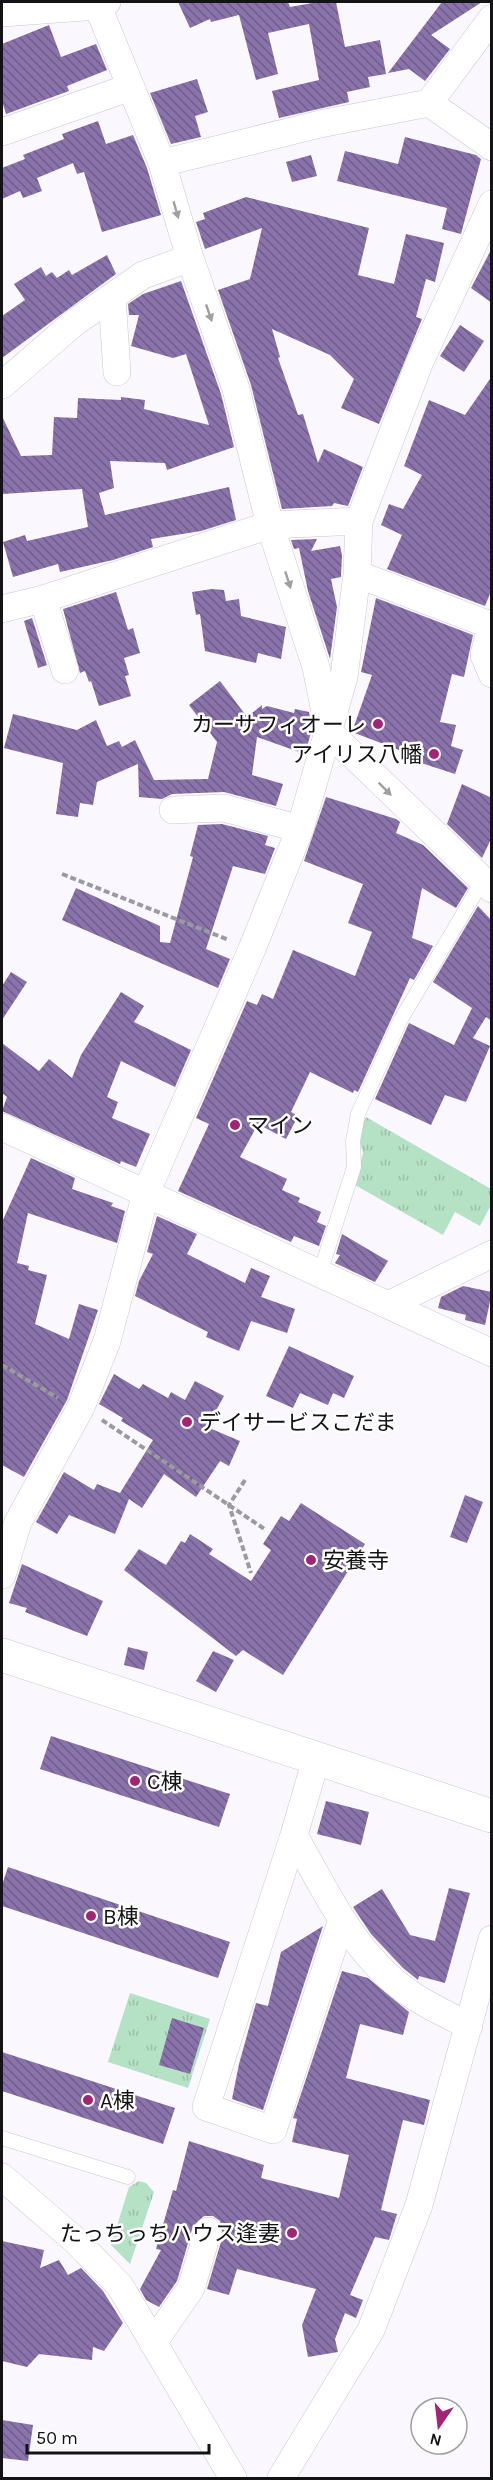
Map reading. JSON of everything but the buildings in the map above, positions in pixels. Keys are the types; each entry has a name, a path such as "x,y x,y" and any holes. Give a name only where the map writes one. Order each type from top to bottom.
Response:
{"street":[{"path":"2,13 100,3 130,87 162,163 190,258 236,389 270,525 316,668 329,732 489,877"},
{"path":"162,163 320,124 429,103 492,18"},
{"path":"2,132 130,87"},
{"path":"429,103 492,147"},
{"path":"2,1575 18,1522 81,1407 107,1341 146,1193 252,949 300,829 344,676 357,574 359,521 419,364 492,204"},
{"path":"2,385 74,323 143,275 190,258"},
{"path":"112,297 117,372"},
{"path":"2,609 270,525 359,521"},
{"path":"357,574 491,624 484,655 492,674"},
{"path":"43,598 65,670"},
{"path":"173,810 224,808 300,829"},
{"path":"2,1126 492,1353"},
{"path":"388,1305 492,1254"},
{"path":"2,1655 316,1756 492,1816"},
{"path":"316,1756 294,1835 206,2107 273,2130 342,1919"},
{"path":"294,1835 342,1919 374,1961 411,1994 469,2026"},
{"path":"281,2478 371,2330 418,2205 492,1940"},
{"path":"2,2177 76,2241 120,2286 233,2478"},
{"path":"153,2343 190,2288 208,2231"}],"lane":[{"path":"320,1273 354,1167 353,1141 358,1114 400,1022 489,877"},
{"path":"2,2138 128,2177"}],"path":[{"path":"62,874 252,949"},
{"path":"2,1365 51,1395 81,1407 266,1530"},
{"path":"245,1480 230,1505 251,1573"}],"green space":[{"path":"366,1117 491,1189 491,1205 480,1226 455,1212 443,1235 355,1185 363,1153 358,1135"},
{"path":"130,1993 210,2019 188,2088 108,2062"},
{"path":"139,2181 146,2183 154,2192 130,2264 111,2245 129,2187"}],"place":[{"name":"カーサフィオーレ","path":"378,724"},
{"name":"アイリス八幡","path":"434,754"},
{"name":"マイン","path":"235,1125"},
{"name":"デイサービスこだま","path":"187,1422"},
{"name":"安養寺","path":"311,1560"},
{"name":"C棟","path":"135,1781"},
{"name":"B棟","path":"91,1916"},
{"name":"A棟","path":"88,2100"},
{"name":"たっちっちハウス逢妻","path":"292,2233"}]}
